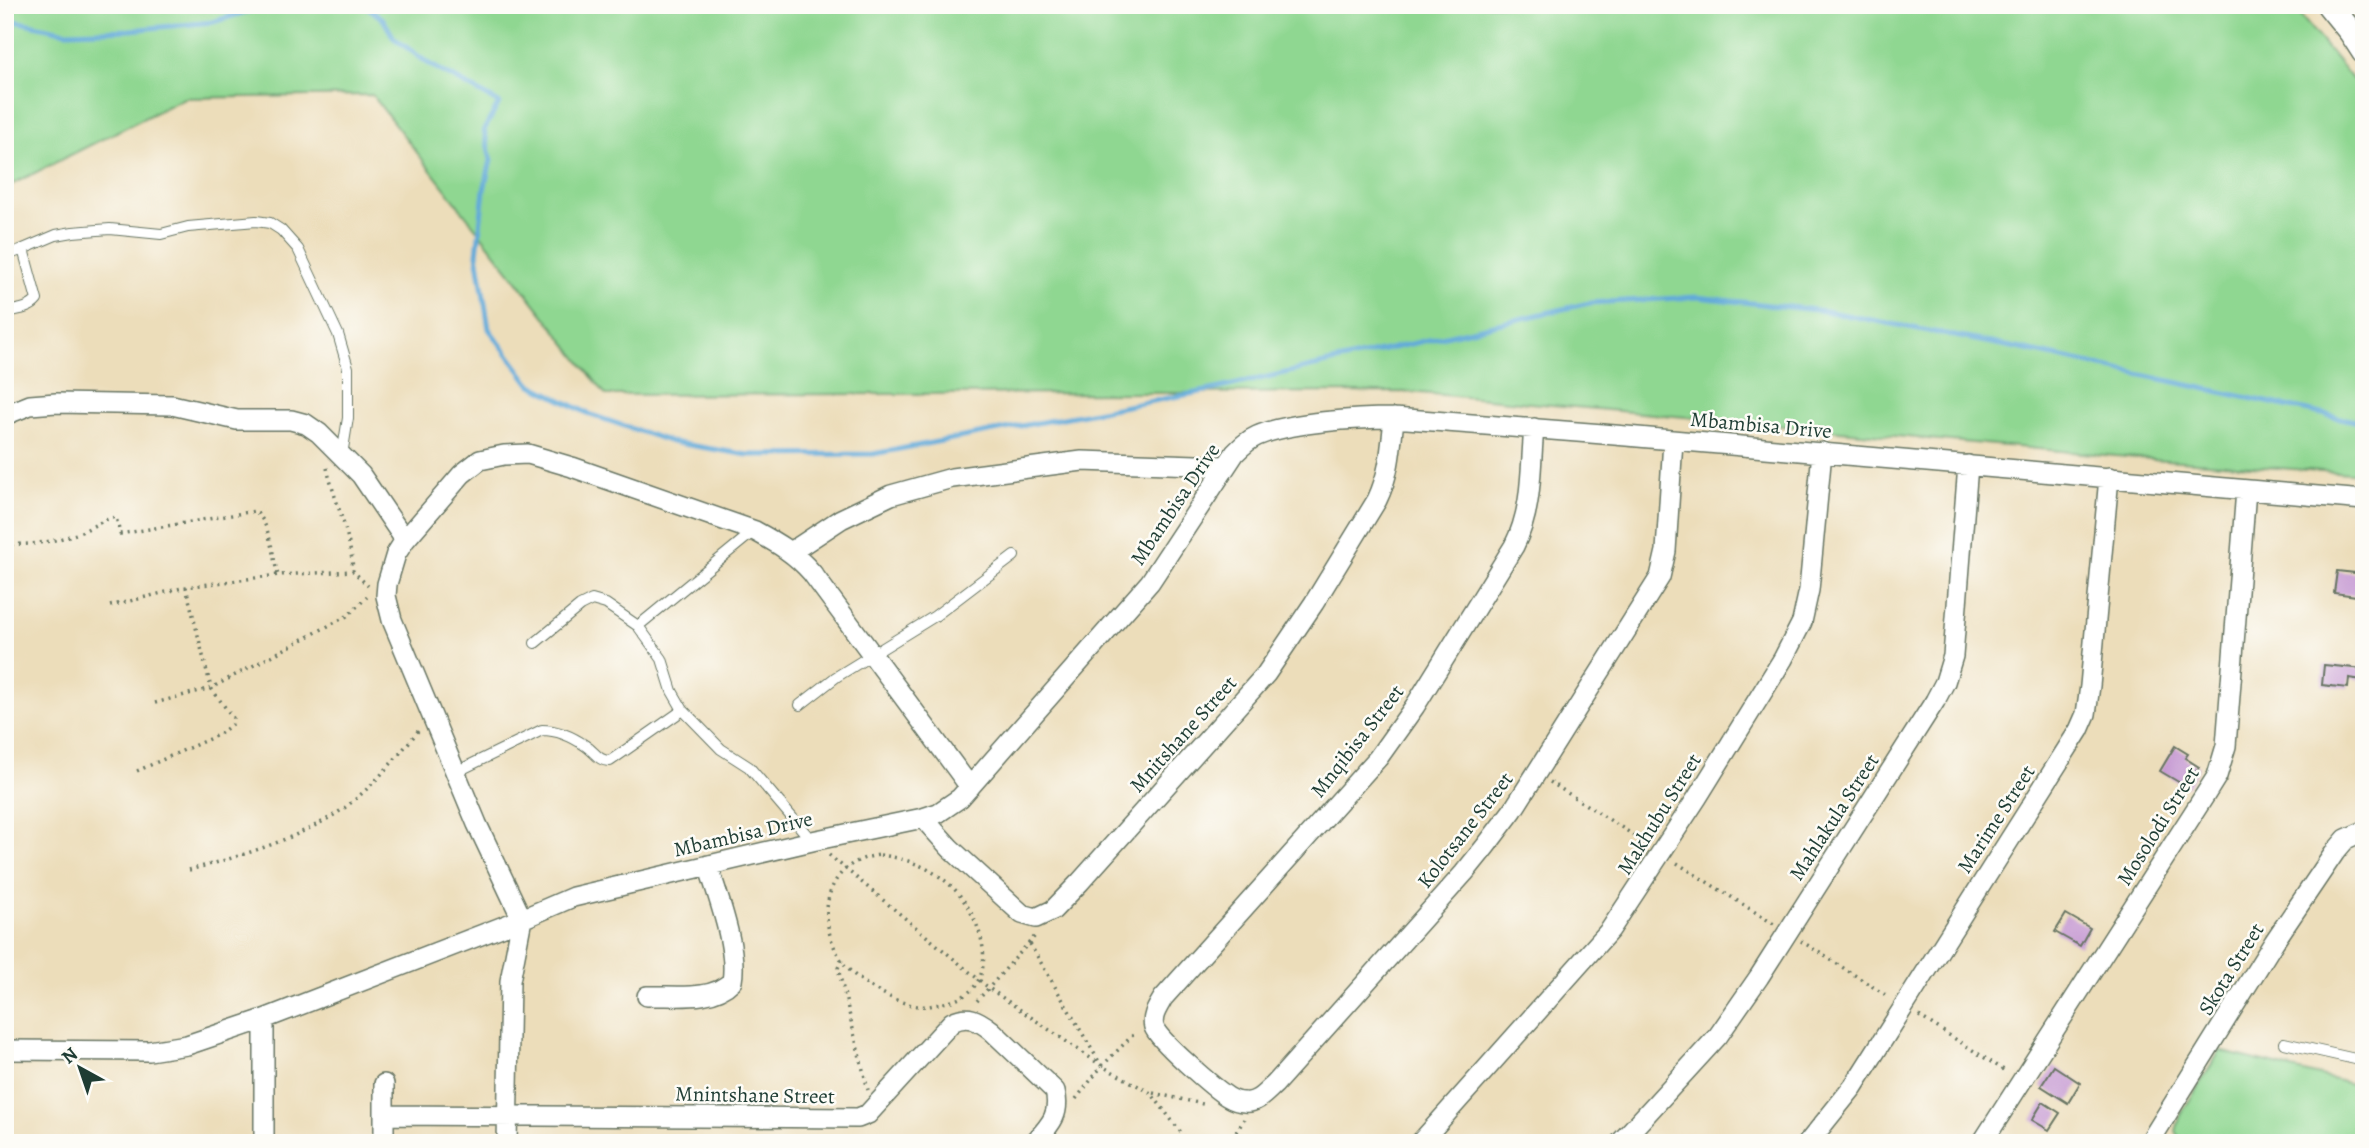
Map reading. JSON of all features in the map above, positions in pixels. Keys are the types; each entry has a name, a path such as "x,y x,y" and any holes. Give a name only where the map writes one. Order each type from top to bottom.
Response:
{"street":[{"path":"2329,5 2364,52"},
{"path":"5,415 30,405 57,402 172,405 237,420 291,420 306,424 319,433 360,475 405,540"},
{"name":"Mbambisa Drive","path":"5,1050 165,1049 187,1045 264,1019 573,897 923,818 949,806 970,787 1150,582 1225,466 1246,442 1278,430 1359,418 1394,418 2364,500"},
{"name":"Mnitshane Street","path":"1041,917 1053,910 1080,882 1266,674 1314,603 1377,500 1390,465 1394,418"},
{"name":"Mnqibisa Street","path":"1153,1019 1163,998 1353,787 1378,758 1415,706 1514,546 1523,527 1527,513 1534,428"},
{"name":"Kolotsane Street","path":"1252,1102 1275,1084 1464,873 1513,810 1660,577 1666,551 1673,440"},
{"name":"Makhubu Street","path":"1420,1143 1610,930 1683,820 1783,659 1802,622 1810,590 1822,453"},
{"path":"507,1143 510,981 522,919 497,870 401,644 386,596 390,566 405,540 470,466 491,457 528,454 755,531 790,552 812,573 970,787"},
{"path":"790,552 841,519 891,495 952,478 1082,461 1225,466"},
{"name":"Mahlakula Street","path":"1620,1143 1718,1036 1766,966 1945,682 1953,656 1968,465"},
{"name":"Marime Street","path":"1808,1143 1853,1087 2079,730 2086,714 2090,686 2109,477"},
{"name":"Mosolodi Street","path":"1982,1143 2205,795 2223,761 2246,490"},
{"path":"923,818 950,848 1022,914 1030,918 1041,917"},
{"name":"Skota Street","path":"2152,1142 2274,942 2335,852 2346,839 2364,831"},
{"path":"648,996 708,995 718,992 732,981 735,965 708,866"},
{"path":"873,1109 952,1022 961,1017 980,1022 991,1030 1055,1091 1057,1112 1034,1143"},
{"path":"264,1019 264,1143"},
{"path":"1153,1019 1155,1030 1164,1041 1228,1097 1252,1102"},
{"path":"384,1084 384,1143"},
{"name":"Mnintshane Street","path":"384,1115 839,1119 858,1118 873,1109"}],"lane":[{"path":"5,256 56,234 110,229 161,234 188,227 256,221 270,223 281,230 298,249 338,334 348,368 348,418 342,455"},
{"path":"5,312 24,308 37,300 23,249"},
{"path":"638,626 755,531"},
{"path":"800,705 836,677 925,622 1014,556"},
{"path":"535,643 580,606 592,600 606,604 638,626 667,668 672,691 683,710 721,749 749,767 812,841"},
{"path":"456,772 542,730 563,734 588,747 600,759 610,761 683,710"},
{"path":"2284,1043 2364,1061"}],"path":[{"path":"155,703 211,688 347,616 361,605 372,590 354,571 319,433"},
{"path":"5,543 39,542 76,533 116,517 120,534 255,511 261,517 267,532 278,575"},
{"path":"110,606 186,587 278,575 354,571"},
{"path":"137,771 228,729 232,724 233,718 211,688 186,587"},
{"path":"189,870 298,833 335,814 367,788 396,758 419,730 430,711"},
{"path":"812,841 990,989 1102,1066 1151,1093 1219,1108"},
{"path":"880,855 904,858 947,881 962,897 974,918 980,932 983,951 983,965 978,979 967,995 928,1007 899,1002 874,990 858,978 842,960 832,937 827,915 830,892 845,868 862,857 880,855"},
{"path":"961,1017 1030,944 1038,932 1041,917"},
{"path":"1030,944 1102,1066"},
{"path":"842,960 838,968 873,1109"},
{"path":"1057,1112 1074,1101 1102,1066 1153,1019"},
{"path":"1151,1093 1189,1143"},
{"path":"1227,1143 1240,1128 1252,1102"}],"green space":[{"path":"5,5 2292,5 2354,81 2364,110 2364,474 2138,458 1409,392 606,395 372,95 184,98 5,188"},
{"path":"2220,1051 2364,1087 2364,1143 2182,1143 2176,1131 2181,1114"}],"building":[{"path":"2337,571 2364,574 2364,597 2334,593"},
{"path":"2324,665 2364,669 2362,680 2349,678 2348,688 2322,685"},
{"path":"2175,746 2188,754 2185,758 2199,767 2187,787 2160,771"},
{"path":"2066,914 2090,928 2080,946 2055,932"},
{"path":"2054,1066 2080,1083 2068,1103 2041,1086"},
{"path":"2043,1102 2060,1113 2049,1130 2032,1120"}],"waterway":[{"path":"5,19 67,32 130,30 213,22 267,5"},
{"path":"365,5 383,19 394,38 429,64 499,103 484,130 491,160 484,190 477,254 489,329 530,384 589,414 671,442 748,455 873,454 1211,390 1589,303 1697,297 1825,311 2017,348 2364,423"}]}
